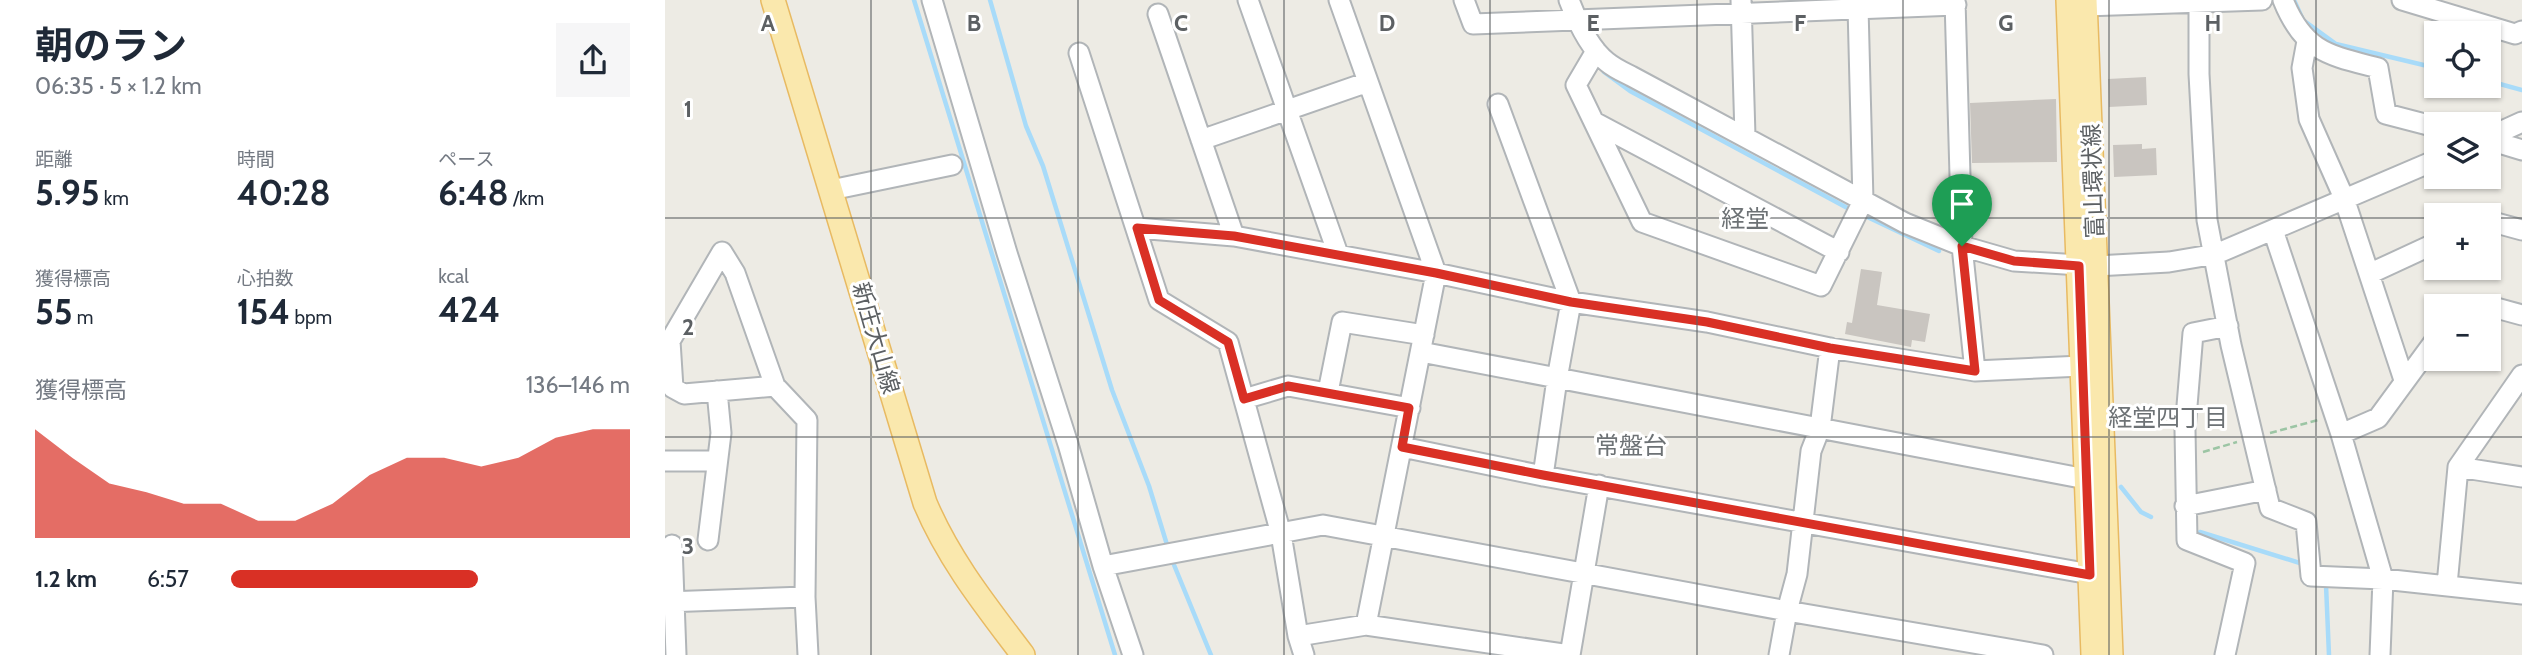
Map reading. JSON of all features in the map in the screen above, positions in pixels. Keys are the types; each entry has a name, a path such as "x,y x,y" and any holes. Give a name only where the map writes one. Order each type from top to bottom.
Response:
{"main road":[{"name":"新庄大山線","path":"773,0 925,503 936,529 960,570 1023,655"},
{"name":"富山環状線","path":"2079,2 2087,266 2111,655"},
{"name":"富山環状線","path":"2087,266 2082,366 2093,655"}],"street":[{"path":"932,0 1103,566 1133,655"},
{"path":"1248,0 1338,254"},
{"path":"1339,0 1436,273 1366,625"},
{"path":"1464,0 1473,24 1742,6 1858,7 1955,2 1962,246 1975,371"},
{"path":"1569,0 1577,19 1606,62 1905,223 1962,246 2014,261 2087,266 2169,262 2213,254 2424,165"},
{"path":"2079,2 2262,0"},
{"path":"2283,0 2291,19 2307,41 2325,53 2378,68 2386,114 2424,124"},
{"path":"2402,0 2515,34 2522,31"},
{"path":"2199,2 2199,74 2207,220 2270,509 2307,522 2311,576 2383,579 2522,594"},
{"path":"1742,6 1745,136"},
{"path":"1597,51 1576,85 1642,222 1821,286 1863,201 1858,7"},
{"path":"1159,14 1234,236"},
{"path":"2307,41 2302,68 2309,119 2344,198 2371,273 2404,380"},
{"path":"1079,53 1159,300 1228,342 1281,534 1301,646 1366,625 1443,646 1570,655 1599,485"},
{"path":"1202,141 1368,82"},
{"path":"1498,104 1571,302 1543,475"},
{"path":"1594,122 1839,252"},
{"path":"2501,133 2522,122"},
{"path":"2501,143 2522,150"},
{"path":"831,190 952,165"},
{"path":"2501,224 2522,230"},
{"path":"1137,228 1234,236 1436,273 1571,302 1707,322 1830,348 1975,371 2082,366"},
{"path":"2273,230 2341,433 2383,579 2380,655"},
{"path":"2371,273 2424,249"},
{"path":"775,386 684,394 673,388 670,341 722,252 735,273 775,386 807,421 805,597 808,655"},
{"path":"2501,309 2522,315"},
{"path":"1328,392 1342,322 1557,379 2086,478"},
{"path":"2225,655 2245,563 2187,540 2185,430 2193,333 2228,326"},
{"path":"1779,655 1797,574 1811,451 1819,428 1830,348"},
{"path":"2341,433 2378,418 2424,354"},
{"path":"2448,585 2458,467 2522,375"},
{"path":"1244,399 1288,386 1409,408"},
{"path":"708,540 721,433 717,391"},
{"path":"1402,447 2090,575"},
{"path":"665,461 717,461"},
{"path":"2458,467 2522,477"},
{"path":"2185,506 2266,490"},
{"path":"1103,566 1324,526 1787,611 1985,651 2043,655"},
{"path":"672,545 670,602 677,655"},
{"path":"670,602 805,597"}],"building":[{"path":"2146,77 2147,105 2109,107 2108,79"},
{"path":"2056,99 2057,162 1972,163 1970,103"},
{"path":"2142,144 2142,149 2156,148 2157,175 2114,177 2113,145"},
{"path":"1861,269 1882,272 1877,305 1930,314 1925,342 1912,340 1911,347 1845,334 1847,322 1852,323"}],"waterway":[{"path":"914,0 1115,655"},
{"path":"990,0 1026,126 1043,166 1112,390 1149,486 1168,548"},
{"path":"2294,0 2303,20 2336,44 2424,65"},
{"path":"1604,72 1630,91 1853,211"},
{"path":"2501,84 2522,90"},
{"path":"1861,214 1939,251"},
{"path":"2121,487 2141,512 2151,517"},
{"path":"2200,532 2303,564"},
{"path":"1172,560 1211,655"},
{"path":"2326,585 2329,655"}],"district":[{"name":"経堂","path":"1745,218"},
{"name":"経堂四丁目","path":"2168,417"},
{"name":"常盤台","path":"1631,445"}],"route":[{"path":"1137,228 1234,236 1436,273 1571,302 1707,322 1830,348 1975,371 1962,246 2014,261 2079,266 2090,575 1402,447 1409,408 1288,386 1244,399 1228,342 1159,300 1137,228"}]}
